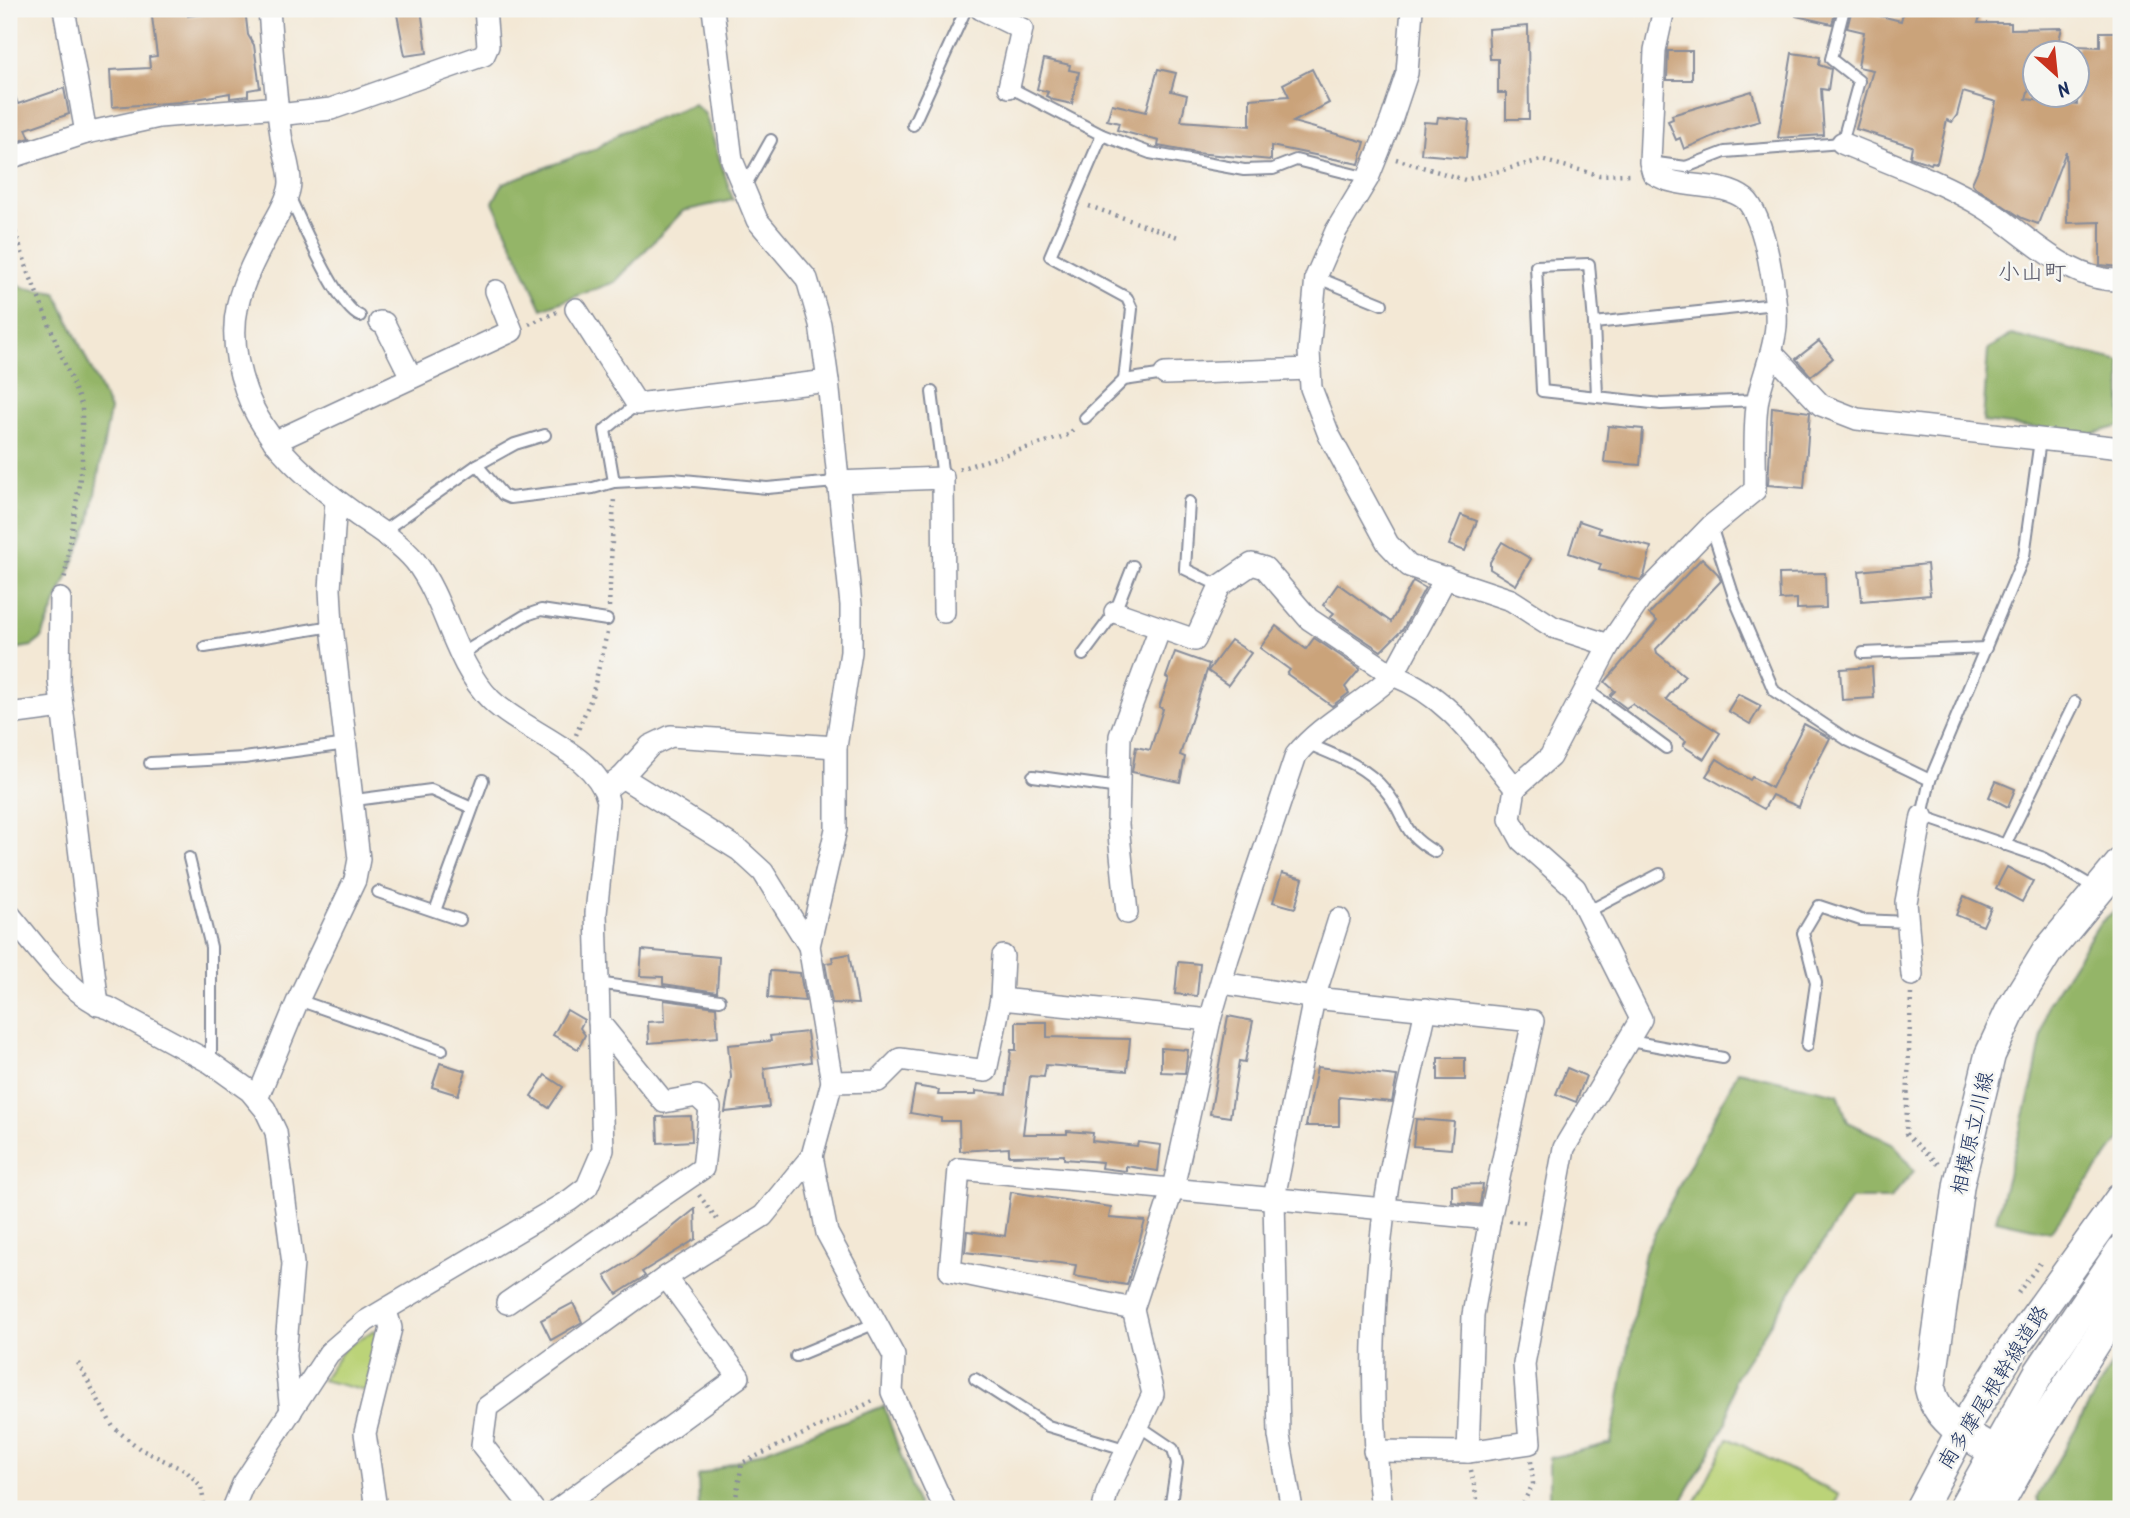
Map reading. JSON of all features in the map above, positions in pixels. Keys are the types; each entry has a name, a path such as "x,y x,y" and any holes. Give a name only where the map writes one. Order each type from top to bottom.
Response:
{"main road":[{"name":"相模原立川線","path":"1994,1451 1961,1432 1936,1407 1930,1388 1959,1184 1987,1067 2011,1010 2047,952 2121,863"},
{"name":"南多摩尾根幹線道路","path":"1920,1509 1961,1432 2011,1351 2121,1199"},
{"path":"1996,1509 2109,1294 2121,1251"},
{"name":"南多摩尾根幹線道路","path":"1963,1509 2039,1373 2109,1294"}],"street":[{"path":"64,9 86,133"},
{"path":"269,9 278,111 290,182 288,193 243,279 235,307 236,340 244,387 254,411 288,458 414,560 432,590 461,654 492,700 614,783 739,850 763,872 809,946 832,1082 812,1156 763,1216 666,1277 487,1407 482,1445 533,1509"},
{"path":"9,158 86,133 159,117 331,109 484,55 488,46 485,9"},
{"path":"713,9 732,160 757,220 807,279 820,324 828,381 850,605 851,652 836,747 836,829 809,946"},
{"path":"981,9 1022,30"},
{"path":"1009,87 1028,9"},
{"path":"1412,9 1407,73 1378,154 1368,178 1336,231 1316,277 1309,351 1311,388 1329,435 1388,544 1409,566 1435,577 1446,577 1511,600 1553,627 1609,645"},
{"path":"1374,1451 1468,1452 1530,1443 1524,1364 1564,1148 1642,1019 1575,888 1522,841 1510,819 1515,788 1550,757 1609,645 1641,598 1711,526 1755,490 1758,400 1777,325 1764,235 1758,215 1744,199 1724,191 1663,179 1652,168 1655,50 1664,9"},
{"path":"1842,143 1984,208 2070,269 2107,280 2121,280"},
{"path":"274,442 512,331 496,291"},
{"path":"576,309 637,404 828,381"},
{"path":"370,319 384,323 411,377"},
{"path":"1772,353 1821,405 1857,419 2121,448"},
{"path":"1165,374 1310,369"},
{"path":"836,482 943,478 944,611"},
{"path":"257,1099 298,1000 355,880 359,859 355,800 332,626 330,589 337,500"},
{"path":"1115,612 1195,640 1220,586 1252,564 1265,568 1309,619 1393,676 1408,681 1453,712 1515,788"},
{"path":"1102,1509 1107,1492 1153,1394 1133,1309 1173,1188 1210,1020 1223,983 1228,958 1296,755 1315,732 1372,696 1393,676 1446,577"},
{"path":"61,599 62,707 98,1005"},
{"path":"1127,913 1118,825 1119,736 1160,628"},
{"path":"9,714 62,707"},
{"path":"233,1509 243,1485 328,1353 366,1321 587,1186 603,1150 596,913 608,801 614,783 650,746 671,736 836,747"},
{"path":"1912,975 1906,902 1910,869 1922,816"},
{"path":"9,914 67,980 98,1005 211,1063 257,1099 276,1132 293,1264 285,1356 291,1412"},
{"path":"1292,1509 1279,1436 1274,1198 1314,998 1339,919"},
{"path":"832,1082 878,1081 900,1059 986,1071 1001,999 1003,956"},
{"path":"1223,983 1314,998 1533,1021 1490,1219 1474,1315 1468,1452"},
{"path":"1001,999 1210,1020"},
{"path":"1382,1509 1374,1451 1374,1330 1384,1211 1426,1009"},
{"path":"507,1303 703,1168 710,1108 697,1096 664,1102 599,1022"},
{"path":"812,1156 827,1233 894,1356 892,1392 945,1509"},
{"path":"1133,1309 950,1271 959,1169 1490,1219"},
{"path":"558,1509 740,1377 666,1277"},
{"path":"376,1509 365,1433 391,1328 386,1311"}],"lane":[{"path":"913,125 966,9"},
{"path":"1652,168 1686,167 1725,152 1842,143 1859,81 1831,59 1844,9"},
{"path":"1009,87 1102,135 1150,153 1244,170 1273,169 1296,160 1368,178"},
{"path":"1102,135 1076,201 1050,256 1127,298 1132,309 1124,380"},
{"path":"744,188 771,140"},
{"path":"288,193 326,270 351,312 370,319"},
{"path":"1597,396 1589,264 1536,266 1542,391 1661,404 1758,400"},
{"path":"1316,277 1381,304"},
{"path":"1594,323 1775,304"},
{"path":"1085,418 1124,380 1165,374"},
{"path":"932,392 943,478"},
{"path":"614,482 606,430 637,404"},
{"path":"382,533 477,465 515,444 545,435"},
{"path":"2040,440 2024,556 1930,780 1922,816 2044,858 2098,888"},
{"path":"477,465 503,495 510,498 593,488 614,482 673,479 767,488 836,482"},
{"path":"1189,502 1185,569 1220,586"},
{"path":"1711,526 1735,600 1774,691 1849,741 1930,780"},
{"path":"1083,655 1115,612 1133,566"},
{"path":"461,654 524,616 541,610 607,620"},
{"path":"205,647 332,626"},
{"path":"1863,653 1986,648"},
{"path":"1586,689 1666,748"},
{"path":"2005,845 2076,702"},
{"path":"1306,743 1355,764 1386,790 1413,840 1435,852"},
{"path":"150,763 244,758 347,744"},
{"path":"1033,776 1119,788"},
{"path":"435,911 483,780"},
{"path":"355,800 431,789 472,808"},
{"path":"189,858 211,947 211,1063"},
{"path":"1587,912 1660,874"},
{"path":"378,892 460,920"},
{"path":"1807,1046 1816,983 1803,933 1819,906 1861,920 1908,922"},
{"path":"597,983 720,1000"},
{"path":"298,1000 443,1050"},
{"path":"1630,1041 1723,1058"},
{"path":"796,1356 876,1323"},
{"path":"975,1379 1048,1426 1128,1450"},
{"path":"1139,1426 1173,1449 1177,1463 1170,1509"}],"path":[{"path":"1378,154 1465,180 1541,160 1599,175 1652,168"},
{"path":"1076,201 1181,238"},
{"path":"9,212 28,271 82,407 82,465 61,599"},
{"path":"512,331 572,305 576,309"},
{"path":"943,478 965,465 1068,435 1085,418"},
{"path":"1912,975 1906,1135 1959,1184"},
{"path":"688,1180 729,1237"},
{"path":"1490,1219 1550,1226"},
{"path":"2018,1293 2032,1271"},
{"path":"78,1363 113,1427 140,1449 186,1471 201,1486 205,1509"},
{"path":"734,1509 742,1463 874,1401"},
{"path":"1520,1509 1534,1484 1530,1443"},
{"path":"1468,1452 1479,1509"}],"green space":[{"path":"694,104 705,114 733,200 683,211 615,282 542,309 493,202 503,183 595,149 620,133"},
{"path":"9,280 25,288 56,293 110,410 90,522 41,639 32,646 9,650"},
{"path":"2011,335 2121,361 2121,426 2091,434 1983,422 1988,349"},
{"path":"2121,905 2121,1138 2050,1232 1996,1220 2033,1082 2048,1004 2099,924"},
{"path":"1738,1071 1838,1094 1848,1122 1894,1144 1914,1171 1890,1199 1851,1199 1734,1380 1727,1422 1677,1509 1549,1509 1549,1458 1611,1443 1645,1252"},
{"path":"374,1330 382,1337 365,1391 322,1380 345,1348"},
{"path":"2121,1348 2121,1509 2040,1509 2037,1497"},
{"path":"884,1406 919,1509 699,1509 698,1476"},
{"path":"1728,1438 1839,1495 1832,1509 1692,1509"}],"building":[{"path":"151,9 179,9 180,14 188,13 188,16 223,12 222,9 245,9 248,35 254,45 260,88 248,90 248,96 230,98 230,93 180,102 112,107 110,70 150,68 149,57 157,56"},
{"path":"396,9 421,9 427,53 405,56"},
{"path":"1797,9 1836,9 1832,24 1796,16"},
{"path":"1852,9 1901,21 1904,9 1982,9 1978,23 2011,23 2011,29 2062,28 2060,38 2022,38 2022,108 2092,108 2092,47 2100,47 2100,32 2121,32 2121,267 2100,265 2100,222 2067,223 2066,151 2038,224 2022,218 1975,187 1972,183 1983,158 1996,102 1963,92 1957,115 1952,122 1947,120 1937,163 1931,164 1910,157 1912,146 1856,129 1873,70 1858,67 1864,32 1847,28"},
{"path":"1528,26 1529,119 1506,119 1506,93 1498,93 1498,59 1490,59 1488,29"},
{"path":"1668,51 1692,51 1692,80 1667,80"},
{"path":"1792,53 1820,57 1819,65 1831,69 1828,90 1821,89 1824,135 1778,138"},
{"path":"1044,59 1070,65 1069,70 1079,72 1072,104 1054,100 1046,96 1048,92 1037,89"},
{"path":"1158,69 1176,73 1171,91 1187,95 1181,121 1250,126 1250,99 1289,96 1283,84 1312,69 1329,103 1293,122 1365,142 1359,164 1271,146 1271,160 1196,153 1158,146 1159,141 1117,130 1119,123 1107,120 1112,104 1146,112"},
{"path":"11,86 18,104 64,88 69,114 26,129 30,138 9,144"},
{"path":"1752,91 1760,121 1728,130 1684,149 1680,138 1676,140 1668,121 1673,119 1672,115"},
{"path":"1438,117 1469,120 1466,158 1421,154 1424,122 1437,123"},
{"path":"1819,341 1833,358 1811,376 1796,359"},
{"path":"1772,407 1810,412 1804,488 1768,485"},
{"path":"1608,426 1643,429 1640,465 1604,462"},
{"path":"1461,515 1477,521 1465,551 1449,545"},
{"path":"1579,521 1600,528 1598,533 1651,547 1644,577 1640,580 1599,570 1601,564 1569,553"},
{"path":"1502,542 1531,559 1516,585 1490,569 1490,562"},
{"path":"1702,558 1718,574 1721,581 1656,649 1657,653 1685,676 1666,699 1720,733 1704,759 1683,746 1686,741 1632,704 1626,708 1610,696 1615,691 1605,682 1657,621 1649,614"},
{"path":"1927,564 1930,595 1862,601 1859,571"},
{"path":"1825,573 1826,608 1797,609 1797,599 1780,600 1779,574"},
{"path":"1413,581 1425,588 1403,629 1381,651 1330,617 1334,613 1323,605 1338,584 1391,622"},
{"path":"1276,626 1306,649 1314,638 1360,669 1345,687 1349,693 1332,706 1287,674 1290,670 1260,648"},
{"path":"1231,640 1251,653 1228,685 1208,671"},
{"path":"1175,652 1209,664 1180,755 1185,757 1180,782 1132,772 1136,747 1150,750 1163,709 1159,707 1169,679 1166,677"},
{"path":"1872,667 1874,698 1842,700 1840,669"},
{"path":"1738,694 1761,706 1750,724 1728,711"},
{"path":"1804,724 1830,738 1808,781 1799,807 1772,795 1764,809 1706,776 1717,759 1750,780 1752,777 1772,788"},
{"path":"1996,781 2015,789 2008,807 1989,797"},
{"path":"2007,867 2033,881 2022,902 1996,888"},
{"path":"1282,873 1303,879 1295,908 1273,902"},
{"path":"1964,896 1991,908 1983,926 1956,915"},
{"path":"642,950 719,957 717,992 663,984 663,977 640,976"},
{"path":"849,954 858,1004 832,1003 825,963 833,962 832,957"},
{"path":"1178,962 1200,964 1197,996 1175,994"},
{"path":"770,971 800,973 805,1001 768,998"},
{"path":"664,1000 716,1007 718,1037 649,1043 648,1022 665,1021"},
{"path":"567,1010 584,1020 580,1028 585,1035 578,1049 553,1035"},
{"path":"1228,1016 1253,1021 1245,1062 1239,1061 1230,1117 1210,1114"},
{"path":"1016,1022 1047,1022 1047,1037 1130,1039 1127,1071 1046,1065 1044,1077 1030,1076 1023,1134 1067,1134 1067,1131 1093,1133 1092,1141 1137,1146 1138,1142 1161,1145 1158,1171 1126,1166 1126,1171 1101,1168 1102,1162 1064,1159 1064,1155 1009,1156 1009,1148 960,1151 959,1121 941,1121 941,1118 910,1113 915,1086 939,1090 938,1095 976,1095 976,1091 1006,1094 1011,1050 1016,1050"},
{"path":"807,1032 811,1062 764,1068 769,1107 725,1112 731,1077 728,1045 771,1041 770,1036"},
{"path":"1161,1048 1188,1050 1185,1073 1161,1072"},
{"path":"1438,1058 1465,1058 1465,1080 1438,1080"},
{"path":"440,1063 466,1071 458,1095 432,1087"},
{"path":"1317,1067 1397,1076 1392,1102 1339,1097 1339,1126 1306,1126"},
{"path":"1567,1068 1586,1076 1576,1102 1556,1094"},
{"path":"545,1075 563,1087 549,1108 531,1096"},
{"path":"691,1116 692,1141 658,1143 657,1117"},
{"path":"1416,1119 1454,1122 1451,1149 1413,1146"},
{"path":"1483,1184 1480,1205 1452,1202 1452,1185"},
{"path":"1011,1192 1111,1207 1109,1218 1145,1221 1127,1285 1074,1276 1076,1265 965,1252 967,1231 1005,1236"},
{"path":"695,1209 696,1239 642,1272 645,1276 617,1294 605,1276 638,1255"},
{"path":"573,1303 582,1322 551,1340 541,1320"}],"district":[{"name":"小山町","path":"2032,272"}]}
